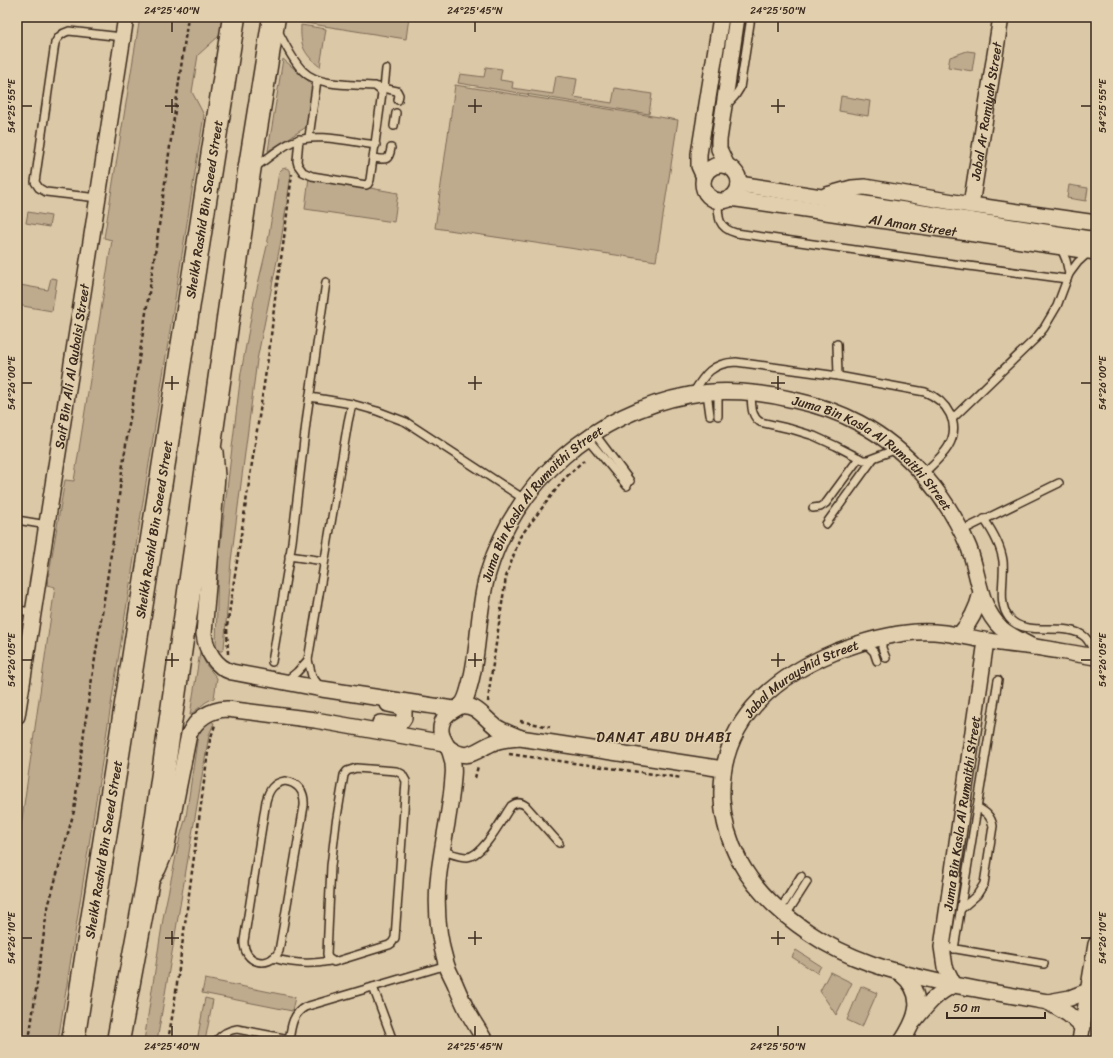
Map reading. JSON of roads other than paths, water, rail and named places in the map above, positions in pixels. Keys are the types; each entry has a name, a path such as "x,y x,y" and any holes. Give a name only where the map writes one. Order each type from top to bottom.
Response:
{"main road":[{"name":"Sheikh Rashid Bin Saeed Street","path":"73,1041 234,17"},
{"path":"118,1041 147,885 249,172 273,20"}],"street":[{"name":"Saif Bin Ali Al Qubaisi Street","path":"17,716 126,17"},
{"path":"704,177 699,166 699,154 721,17"},
{"path":"727,166 716,166 707,172 703,183 708,195 724,199 738,190 739,184 736,173 727,166 719,149 722,110 737,17"},
{"name":"Jabal Ar Ramiyah Street","path":"971,205 1001,17"},
{"name":"Al Aman Street","path":"739,184 822,196 1056,242"},
{"path":"822,196 852,188 865,187 971,205 1096,223"},
{"name":"Al Aman Street","path":"724,199 1094,248"},
{"name":"Juma Bin Kasla Al Rumaithi Street","path":"485,1041 469,1014 446,965 437,916 438,884 454,776 452,761 442,737 441,726 445,717 457,708 465,698 473,669 482,598 488,572 498,546 524,499 540,479 579,443 592,440 624,416 648,406 706,393 751,393 796,400 840,414 860,423 897,449 923,474 941,497 961,531 975,566 981,593 991,616 1002,629 1033,647"},
{"path":"211,440 217,464 217,476 204,634 207,648 211,655 215,661 226,670 322,689 457,708 466,706 476,708 494,725 520,738 723,769"},
{"path":"960,634 972,618 981,593"},
{"name":"Jabal Murayshid Street","path":"1088,991 1070,998 1048,1002 954,985 900,973 867,963 827,944 812,935 783,912 750,877 734,850 722,805 722,790 723,769 729,747 736,730 748,714 776,686 794,672 839,650 882,637 917,632 933,632 960,634 986,641 1096,656"},
{"name":"Juma Bin Kasla Al Rumaithi Street","path":"954,985 945,967 943,957 948,948 986,641"},
{"path":"315,720 336,718 396,725 400,724 404,718 404,711 399,706 336,697 328,694 322,689"},
{"path":"147,885 158,869 166,850 189,734 200,718 206,714 227,709 315,720 446,746 454,752 468,755 494,743 520,738"},
{"path":"1082,1034 1091,1010 1088,991 1096,944"},
{"path":"900,973 910,983 916,995 917,1008 914,1021"},
{"path":"902,1041 914,1021 932,999 944,989 954,985"},
{"name":"Jabal Murayshid Street","path":"1048,1002 1068,1014 1082,1034"}],"lane":[{"path":"722,110 740,88 751,17"},
{"path":"273,20 303,72 317,80 397,91 399,95 398,100"},
{"path":"98,198 46,192 39,188 35,182 55,43 61,34 69,31 122,37"},
{"path":"299,139 297,161 300,169 307,175 366,185 370,183 383,98 381,88 386,69"},
{"path":"309,137 317,80"},
{"path":"394,126 396,113"},
{"path":"249,172 286,145 299,139 309,137 376,145"},
{"path":"374,158 388,158 390,156 391,148"},
{"path":"724,199 718,215 721,224 728,230 736,233 954,264 1068,276"},
{"path":"1056,242 1066,260 1068,276"},
{"path":"952,420 1039,334 1057,306 1068,276 1078,262 1094,248"},
{"path":"272,662 290,556 326,282"},
{"path":"838,344 838,376"},
{"path":"710,415 702,378 717,365 730,362 838,376 925,392 941,401 946,406 952,420 952,434 948,447 923,474"},
{"path":"706,393 718,416"},
{"path":"751,393 752,412 756,420 760,422 814,436 859,458 868,460 897,449"},
{"path":"310,397 352,404 377,411 406,422 524,499"},
{"path":"322,689 312,676 308,660 352,404"},
{"path":"592,440 628,484 592,440"},
{"path":"813,508 820,507 826,503 859,458"},
{"path":"826,524 873,459"},
{"path":"961,531 1059,483"},
{"path":"984,519 999,546 1003,561 1004,608 1011,620 1023,627 1076,632 1089,641 1096,656"},
{"path":"17,520 47,525"},
{"path":"290,556 324,561"},
{"path":"17,610 33,612"},
{"path":"882,637 882,648 886,658"},
{"path":"864,642 872,648 877,661"},
{"path":"284,682 297,672 308,660"},
{"path":"998,680 960,909 948,948 1044,964"},
{"path":"273,958 277,955 280,946 304,800 301,789 296,784 285,781 274,785 270,789 267,795 244,941 245,951 251,959 255,961 265,962 273,958 298,964 330,961 338,962 389,945 394,940 406,785 405,777 399,772 356,768 347,771 344,775 336,830 329,903 327,954 330,961"},
{"path":"443,851 461,857 476,854 483,847 511,806 517,803 526,806 559,843"},
{"path":"960,909 980,891 985,880 993,826 987,813 977,807"},
{"path":"783,912 801,876"},
{"path":"783,912 807,882"},
{"path":"216,1041 222,1034 229,1030 237,1029 289,1040 294,1018 300,1010 446,965"},
{"path":"374,987 393,1041"},
{"path":"259,1041 261,1033"}],"district":[{"name":"DANAT ABU DHABI","path":"664,737"}]}
